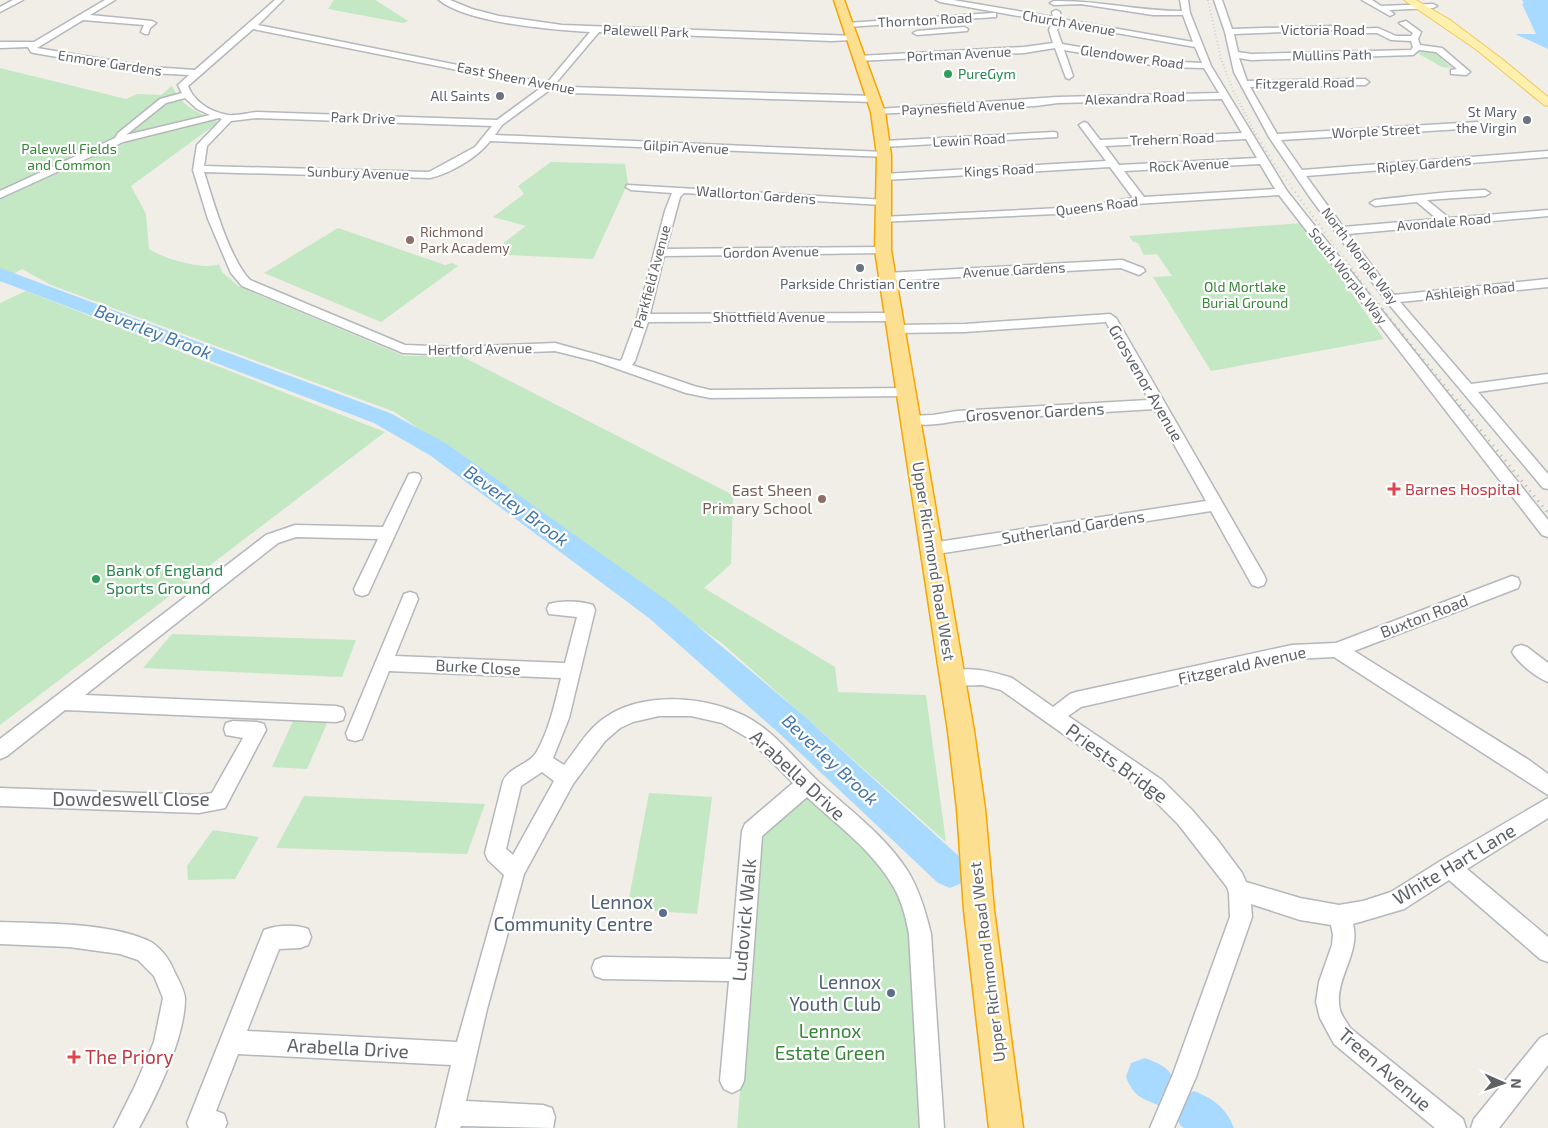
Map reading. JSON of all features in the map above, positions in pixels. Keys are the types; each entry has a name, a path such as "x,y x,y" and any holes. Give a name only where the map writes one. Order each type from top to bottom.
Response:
{"highway":[{"name":"Upper Richmond Road West","path":"840,0 849,31 876,105 883,150 883,250 896,323 905,392 912,419 971,809 979,910 1006,1128"}],"main road":[{"path":"1409,0 1433,6 1472,32 1496,54 1497,59"},
{"path":"1422,4 1497,59 1548,103"}],"street":[{"path":"0,10 18,0"},
{"path":"0,46 36,44 111,0"},
{"path":"224,117 192,103 186,95 183,85 252,26 279,0"},
{"name":"Palewell Park","path":"443,0 469,11 488,16 547,25 597,29 849,31"},
{"name":"Church Avenue","path":"940,0 1198,45"},
{"name":"South Worple Way","path":"1184,0 1186,13 1207,66 1223,96 1282,192 1548,531"},
{"name":"North Worple Way","path":"1218,0 1229,32 1233,54 1244,84 1274,137 1340,231 1391,298 1467,389 1542,469 1548,484"},
{"path":"1366,0 1394,17"},
{"path":"1069,76 1052,30 1057,21 1054,1 1081,2 1154,13 1186,13"},
{"path":"1381,8 1422,4"},
{"name":"Thornton Road","path":"849,31 992,16 1002,12"},
{"path":"80,17 152,23 146,27 145,32"},
{"path":"917,32 944,34 979,28 975,18"},
{"path":"1403,23 1417,32 1415,46 1440,50 1466,72 1454,72"},
{"name":"East Sheen Avenue","path":"252,26 569,90 876,105"},
{"name":"Victoria Road","path":"1229,32 1334,28 1350,31 1378,30 1415,46"},
{"path":"499,123 549,86 597,29"},
{"name":"Enmore Gardens","path":"36,44 32,48 38,51 151,70 195,73"},
{"name":"Portman Avenue","path":"859,59 1024,50 1058,46"},
{"name":"Glendower Road","path":"1058,46 1136,64 1207,66"},
{"name":"Mullins Path","path":"1233,54 1251,57 1415,46"},
{"name":"Fitzgerald Road","path":"1244,84 1365,82"},
{"path":"0,195 120,140 121,135 163,101 186,95"},
{"name":"Alexandra Road","path":"1048,102 1223,96"},
{"name":"Paynesfield Avenue","path":"876,105 1048,102"},
{"name":"Park Drive","path":"120,140 224,117 256,115 499,123"},
{"name":"Hertford Avenue","path":"224,117 202,145 198,170 214,220 237,273 246,282 403,349 459,351 555,347 622,365 691,390 710,394 905,392"},
{"name":"Sunbury Avenue","path":"198,170 212,168 430,175 440,172 479,149 499,123"},
{"path":"1084,125 1141,201"},
{"name":"Worple Street","path":"1274,137 1477,125"},
{"name":"Lewin Road","path":"883,150 1054,134"},
{"name":"Trehern Road","path":"1098,143 1248,136"},
{"name":"Gilpin Avenue","path":"488,138 883,150"},
{"name":"Ripley Gardens","path":"1300,173 1548,154"},
{"name":"Rock Avenue","path":"1115,166 1262,161"},
{"name":"Kings Road","path":"884,176 1115,166"},
{"name":"Wallorton Gardens","path":"631,187 882,202"},
{"name":"Parkfield Avenue","path":"622,365 628,361 643,318 675,196 682,190"},
{"name":"Queens Road","path":"882,220 1080,210 1112,203 1282,192"},
{"path":"1375,204 1438,195 1485,192"},
{"path":"1419,199 1447,222"},
{"name":"Avondale Road","path":"1340,231 1548,213"},
{"name":"Gordon Avenue","path":"659,253 883,250"},
{"name":"Avenue Gardens","path":"887,277 1122,264 1139,271"},
{"name":"Ashleigh Road","path":"1391,298 1548,283"},
{"name":"Shottfield Avenue","path":"643,318 896,323"},
{"name":"Grosvenor Avenue","path":"896,323 965,328 1110,318 1258,580"},
{"path":"1467,389 1548,378"},
{"name":"Grosvenor Gardens","path":"912,419 933,420 957,416 1158,404"},
{"path":"362,590 414,478"},
{"name":"Sutherland Gardens","path":"931,549 1216,505"},
{"path":"0,750 272,539 281,534 295,531 388,534"},
{"name":"Buxton Road","path":"1337,650 1512,583"},
{"path":"355,733 410,599"},
{"path":"515,871 495,853 513,781 542,760 560,718 587,610 555,609"},
{"path":"1337,650 1522,766 1548,786"},
{"name":"Fitzgerald Avenue","path":"1055,718 1062,710 1076,700 1292,652 1337,650"},
{"path":"1521,652 1548,674"},
{"name":"Burke Close","path":"383,663 572,672"},
{"name":"Priests Bridge","path":"952,678 982,677 1006,684 1155,787 1185,817 1235,880 1240,892 1241,916 1184,1077 1162,1128"},
{"path":"61,702 336,714"},
{"name":"Arabella Drive","path":"541,1128 543,1117 450,1120 488,962 515,871 566,778 598,734 613,722 630,714 659,708 691,708 726,716 755,732 807,784 883,854 902,879 915,912 920,934 932,1128"},
{"name":"Dowdeswell Close","path":"0,797 199,804 218,802 257,730 233,729"},
{"path":"542,760 566,778"},
{"name":"Ludovick Walk","path":"732,1081 752,831 807,784"},
{"name":"White Hart Lane","path":"1240,892 1250,893 1300,909 1339,916 1363,912 1396,901 1548,807"},
{"path":"1449,867 1548,950"},
{"name":"Treen Avenue","path":"1339,916 1344,935 1328,987 1327,999 1329,1012 1334,1024 1342,1036 1454,1128"},
{"path":"0,934 69,936 120,944 145,951 162,968 174,998 166,1042 144,1095 126,1128"},
{"path":"215,1123 199,1123 272,938 300,936"},
{"path":"603,968 740,970"},
{"name":"Arabella Drive","path":"232,1042 465,1054"},
{"path":"1483,1128 1548,1046"}],"green space":[{"path":"334,0 375,0 408,21 403,23 328,9"},
{"path":"1421,49 1431,50 1452,68 1442,67 1419,54"},
{"name":"Palewell Fields and Common","path":"0,68 126,99 137,94 161,95 172,86 186,104 217,121 216,124 131,186 146,214 149,249 155,253 194,265 212,266 219,264 222,272 238,286 404,356 461,356 733,495 731,564 704,588 835,667 838,692 926,695 946,842 723,644 395,412 51,285 22,269 0,282"},
{"path":"551,162 625,164 628,183 593,259 489,254 526,226 493,217 524,194 518,186"},
{"name":"Old Mortlake Burial Ground","path":"1302,223 1384,339 1211,371 1153,277 1172,276 1157,254 1144,255 1138,243 1133,242 1129,236"},
{"path":"338,228 445,265 452,263 458,266 381,322 264,273"},
{"name":"Bank of England Sports Ground","path":"26,291 385,432 0,725 0,303"},
{"path":"172,634 356,640 342,677 143,668"},
{"path":"294,719 328,721 307,769 272,767"},
{"path":"649,793 712,797 697,914 627,909"},
{"name":"Lennox Estate Green","path":"804,793 874,861 904,902 911,935 919,1128 737,1128 761,834"},
{"path":"304,796 485,804 467,854 276,848"},
{"path":"213,830 259,837 235,879 188,880 187,866"}],"water":[{"path":"1522,0 1548,0 1548,49 1515,34 1536,34 1522,4 1524,3"}],"waterway":[{"name":"Beverley Brook","path":"0,274 382,418 439,450 659,610 792,725 950,871"},
{"name":"Beverley Brook","path":"1145,1077 1158,1086"},
{"name":"Beverley Brook","path":"1194,1111 1214,1128"},
{"path":"1213,1126 1225,1128"}],"railway":[{"path":"1208,0 1221,59 1232,88 1256,135"},
{"path":"1256,134 1272,161 1379,305"},
{"path":"1378,304 1548,513"}],"place":[{"name":"PureGym","path":"948,74"},
{"name":"All Saints","path":"500,96"},
{"name":"St Mary the Virgin","path":"1527,120"},
{"name":"Richmond Park Academy","path":"410,240"},
{"name":"Parkside Christian Centre","path":"860,268"},
{"name":"Barnes Hospital","path":"1394,489"},
{"name":"East Sheen Primary School","path":"822,499"},
{"name":"Bank of England Sports Ground","path":"96,579"},
{"name":"Lennox Community Centre","path":"663,913"},
{"name":"Lennox Youth Club","path":"891,993"},
{"name":"The Priory","path":"74,1057"}]}
